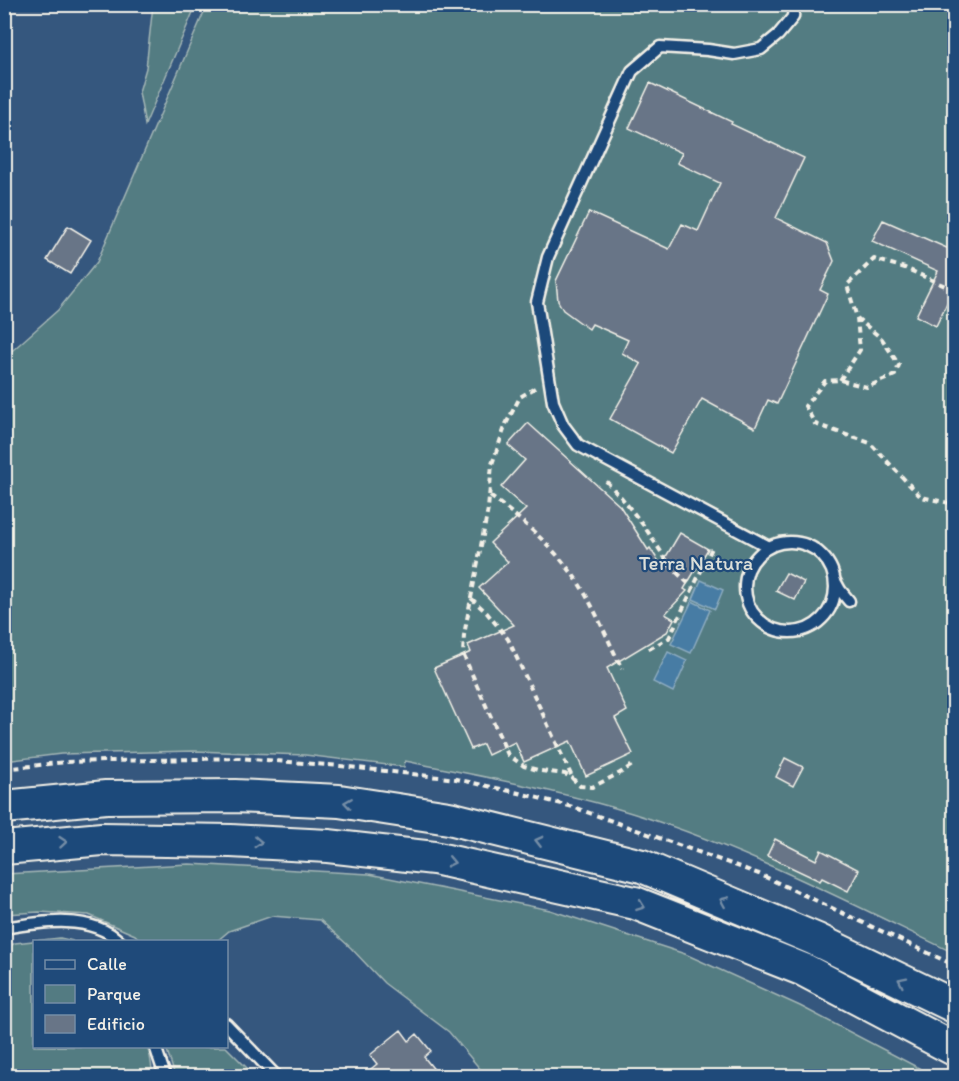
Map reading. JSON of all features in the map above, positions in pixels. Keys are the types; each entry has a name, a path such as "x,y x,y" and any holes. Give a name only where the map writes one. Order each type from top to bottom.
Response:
{"main road":[{"path":"4,807 106,798 235,796 339,801 449,818 642,867 815,939 954,1006"},
{"path":"4,848 102,839 231,841 328,846 434,858 635,903 804,970 954,1049"}],"lane":[{"path":"769,547 578,445 563,425 553,402 537,303 548,257 632,71 660,47 734,54 761,49 778,35 793,16 794,4"},
{"path":"834,578 833,602 825,616 813,626 799,631 784,632 771,628 759,620 750,609 746,595 745,581 749,567 769,547 784,542 799,543 813,548 825,558 840,590 849,600"},
{"path":"4,928 46,922 80,923 112,933 118,940"},
{"path":"228,1026 276,1077"},
{"path":"155,1048 165,1077"}],"path":[{"path":"840,380 860,350 857,318 847,285 874,259 905,268 954,290"},
{"path":"857,318 882,339 899,365 895,375 867,387 840,380 825,381 805,406 815,424 870,443 921,497 954,504"},
{"path":"539,397 537,388 520,397 506,424 492,465 488,509 464,635 463,654 508,755 524,766 564,774 572,778"},
{"path":"604,479 644,526 671,567 693,588"},
{"path":"489,495 517,516 553,550 576,580 622,669"},
{"path":"649,650 669,638 712,548"},
{"path":"471,598 487,613 508,639 572,778 580,786 592,787 634,764"}],"green space":[{"path":"153,5 196,5 145,125 139,92 146,68"},
{"name":"Terra Natura","path":"207,5 954,5 954,953 788,873 659,822 563,794 405,761 404,767 305,755 195,751 61,754 5,761 4,355 13,350 58,310 97,262"},
{"path":"189,864 369,874 550,910 685,954 800,1006 934,1076 486,1076 449,1032 384,983 320,920 272,916 229,931 218,940 140,940 135,935 89,915 39,912 5,914 5,874"},
{"path":"60,938 69,940 42,940"},
{"path":"33,941 33,1048 147,1048 153,1076 5,1076 5,949 15,943"},
{"path":"166,1048 227,1048 255,1076 175,1076"}],"water":[{"path":"701,580 723,590 715,609 693,599"},
{"path":"692,601 710,610 691,653 671,644"},
{"path":"668,652 687,661 673,692 653,682"}],"building":[{"path":"650,83 804,158 776,218 827,243 834,261 820,290 828,294 777,404 768,400 755,428 702,399 671,453 610,419 641,364 622,353 628,340 592,324 589,329 563,310 558,301 556,281 589,212 669,249 682,224 698,231 720,183 677,163 682,153 629,128"},
{"path":"883,220 949,249 954,237 954,288 936,326 916,316 938,271 872,241"},
{"path":"68,226 91,240 70,274 47,260"},
{"path":"528,423 620,506 648,550 650,548 661,565 680,533 708,549 684,589 687,591 665,614 674,619 667,632 607,668 627,711 615,718 633,754 586,776 570,741 524,762 515,742 488,755 483,744 471,749 434,668 471,652 468,645 514,625 479,588 508,562 490,543 526,509 501,487 525,460 508,445"},
{"path":"786,573 804,582 795,600 776,591"},
{"path":"785,758 803,767 793,786 776,777"},
{"path":"775,839 816,860 821,850 859,870 848,891 822,878 820,881 767,856"},
{"path":"401,1030 409,1041 417,1034 431,1051 424,1057 440,1077 361,1077 377,1064 370,1055"}]}
